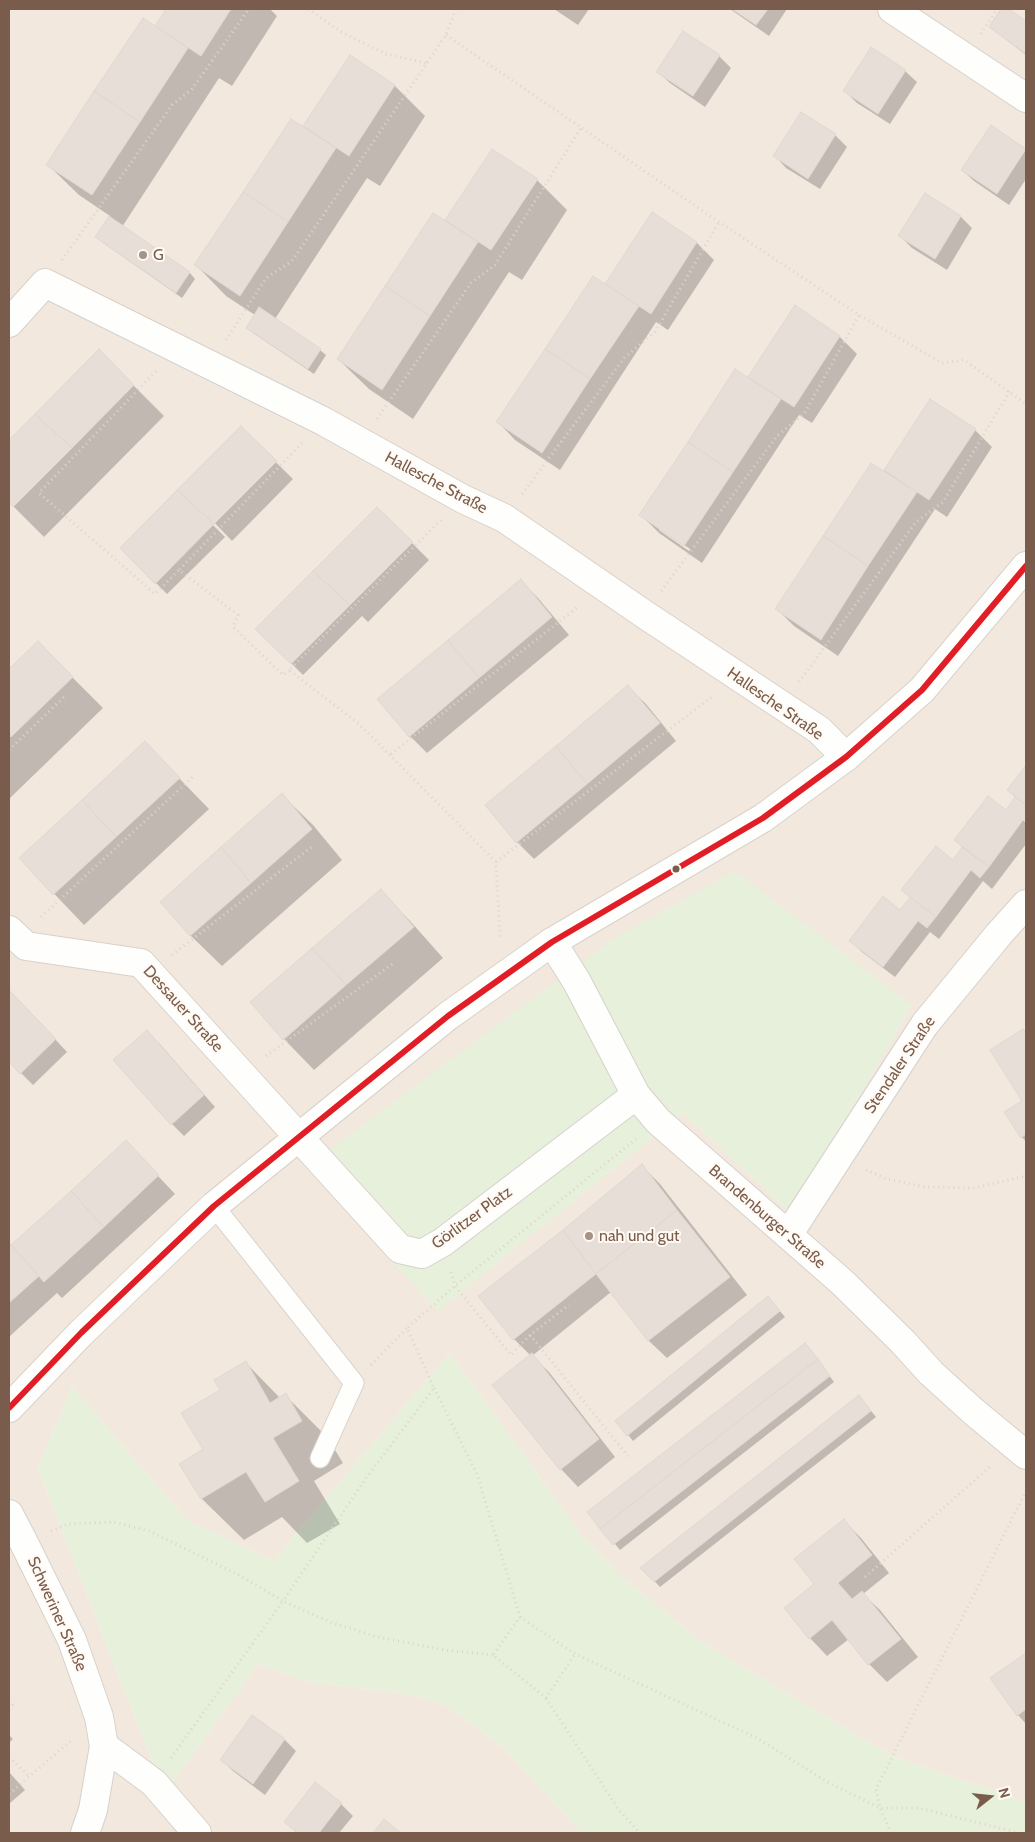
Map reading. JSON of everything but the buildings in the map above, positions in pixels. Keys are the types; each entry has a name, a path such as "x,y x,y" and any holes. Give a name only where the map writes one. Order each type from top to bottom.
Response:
{"street":[{"path":"892,9 1026,98"},
{"path":"9,323 45,283"},
{"name":"Hallesche Straße","path":"45,283 323,422 463,499 504,518 737,677 819,730 846,757"},
{"path":"9,1408 81,1333 214,1206 448,1016 552,942 763,818 846,757 922,690 1026,566"},
{"name":"Stendaler Straße","path":"788,1236 925,1024 1026,904"},
{"name":"Dessauer Straße","path":"13,934 26,946 140,963 298,1138"},
{"name":"Brandenburger Straße","path":"552,942 577,982 636,1095 658,1121 843,1283 904,1342 931,1373 1020,1450"},
{"name":"Görlitzer Platz","path":"298,1138 400,1249 422,1254 443,1242 636,1095"},
{"name":"Schweriner Straße","path":"9,1514 72,1640 99,1717 104,1746 93,1810 85,1833"},
{"path":"104,1746 154,1783 197,1833"}],"lane":[{"path":"214,1206 354,1383 320,1458"}],"path":[{"path":"45,283 172,105 192,89 249,9"},
{"path":"308,9 343,33 386,54 426,63"},
{"path":"210,366 266,278 292,261 446,35 456,9"},
{"path":"446,35 719,222 859,315 942,363 964,360 1026,404"},
{"path":"360,443 471,283 495,265 581,128"},
{"path":"504,518 625,357 655,332 719,222"},
{"path":"644,614 777,436 804,414 859,315"},
{"path":"177,348 39,493 155,594 323,422"},
{"path":"781,706 916,522 943,502 1010,391"},
{"path":"179,570 238,615 233,627 283,674 463,499"},
{"path":"391,754 605,586"},
{"path":"289,670 359,724 391,754 496,862 500,937"},
{"path":"496,862 737,677"},
{"path":"9,750 65,696"},
{"path":"13,934 195,775"},
{"path":"150,972 314,845"},
{"path":"241,1074 394,962"},
{"path":"839,1158 887,1179 926,1187 974,1188 1026,1176"},
{"path":"455,1286 511,1356 530,1335 569,1304"},
{"path":"354,1383 407,1328"},
{"path":"530,1335 628,1456"},
{"path":"434,1388 477,1474 520,1617 575,1654 757,1738 829,1783 880,1808 919,1808 1019,1833"},
{"path":"864,1577 1020,1450"},
{"path":"891,1833 880,1808 876,1789 1026,1491"},
{"path":"154,1783 283,1601 330,1622 378,1638 444,1650 493,1655 546,1698 618,1809 640,1833"},
{"path":"493,1655 520,1617"},
{"path":"546,1698 575,1654"},
{"path":"9,1709 15,1702"},
{"path":"9,1794 99,1717"},
{"path":"9,1757 29,1776"}],"shaded area":[{"path":"9,9 1026,9 1026,1802 903,1760 882,1750 707,1646 619,1575 578,1530 450,1353 273,1561 187,1520 72,1387 38,1469 154,1766 170,1786 258,1664 308,1682 399,1693 442,1703 504,1748 582,1833 9,1833","holes":["912,1005 791,1213 683,1113 438,1310 306,1167"]}],"green space":[{"path":"735,871 912,1005 791,1213 683,1113 438,1311 306,1167 615,938"},
{"path":"450,1353 578,1530 619,1575 707,1646 882,1750 903,1760 1026,1802 1026,1833 582,1833 504,1748 442,1703 399,1693 308,1682 258,1664 170,1786 154,1766 38,1469 72,1387 187,1520 273,1561"}],"transit line":[{"path":"9,1408 81,1333 214,1206 448,1016 552,942 763,818 846,757 922,690 1026,566"}],"place":[{"name":"G","path":"143,255"},
{"name":"nah und gut","path":"589,1236"}]}
